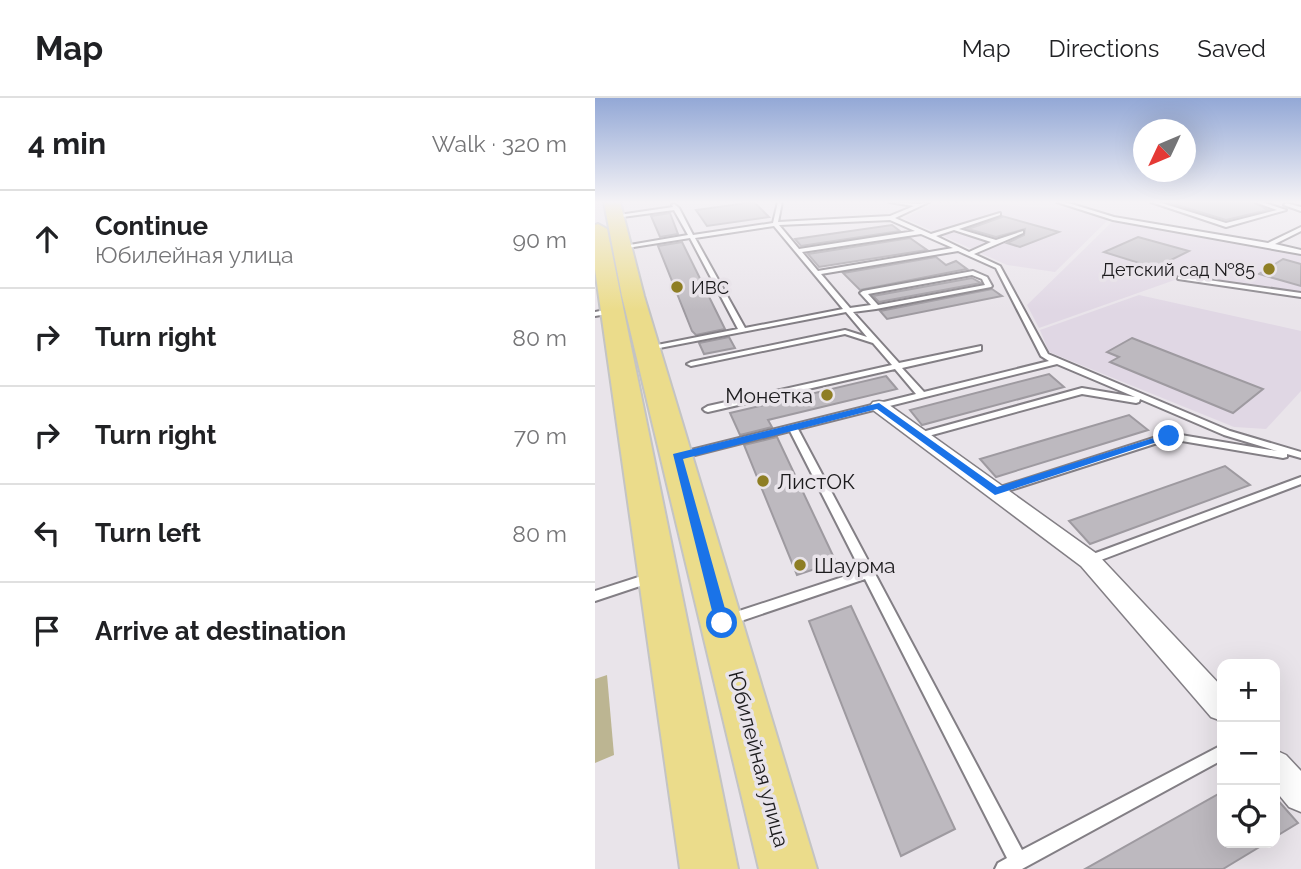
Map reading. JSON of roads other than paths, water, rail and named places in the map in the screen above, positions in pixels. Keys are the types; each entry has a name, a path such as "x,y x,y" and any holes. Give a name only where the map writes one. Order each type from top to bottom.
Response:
{"main road":[{"path":"606,238 603,313 657,576 709,869"},
{"name":"Юбилейная улица","path":"611,238 647,349 788,869"}],"street":[{"path":"879,406 1089,560 1217,702"},
{"path":"1280,772 1301,795"}],"lane":[{"path":"693,238 742,330"},
{"path":"788,238 922,395"},
{"path":"800,250 881,238"},
{"path":"935,238 998,267 1045,356 1227,433 1301,456"},
{"path":"984,238 996,242"},
{"path":"971,253 1006,238"},
{"path":"1228,238 1301,252"},
{"path":"1269,245 1283,238"},
{"path":"818,272 959,249"},
{"path":"876,307 863,293 973,273 985,278 1003,275"},
{"path":"647,349 989,286 985,278"},
{"path":"1180,278 1301,295"},
{"path":"1288,293 1290,285"},
{"path":"691,364 845,332 875,341"},
{"path":"708,409 978,348"},
{"path":"677,457 1058,361"},
{"path":"918,436 1082,391 1154,402"},
{"path":"793,428 869,573 1011,865 1217,755"},
{"path":"995,492 1169,436 1301,456"},
{"path":"1089,560 1301,480"},
{"path":"722,623 869,573"},
{"path":"595,596 657,576"}],"place":[{"name":"Детский сад №85","path":"1269,269"},
{"name":"ИВС","path":"677,287"},
{"name":"Монетка","path":"827,395"},
{"name":"ЛистОК","path":"763,481"},
{"name":"Шаурма","path":"800,565"}]}
